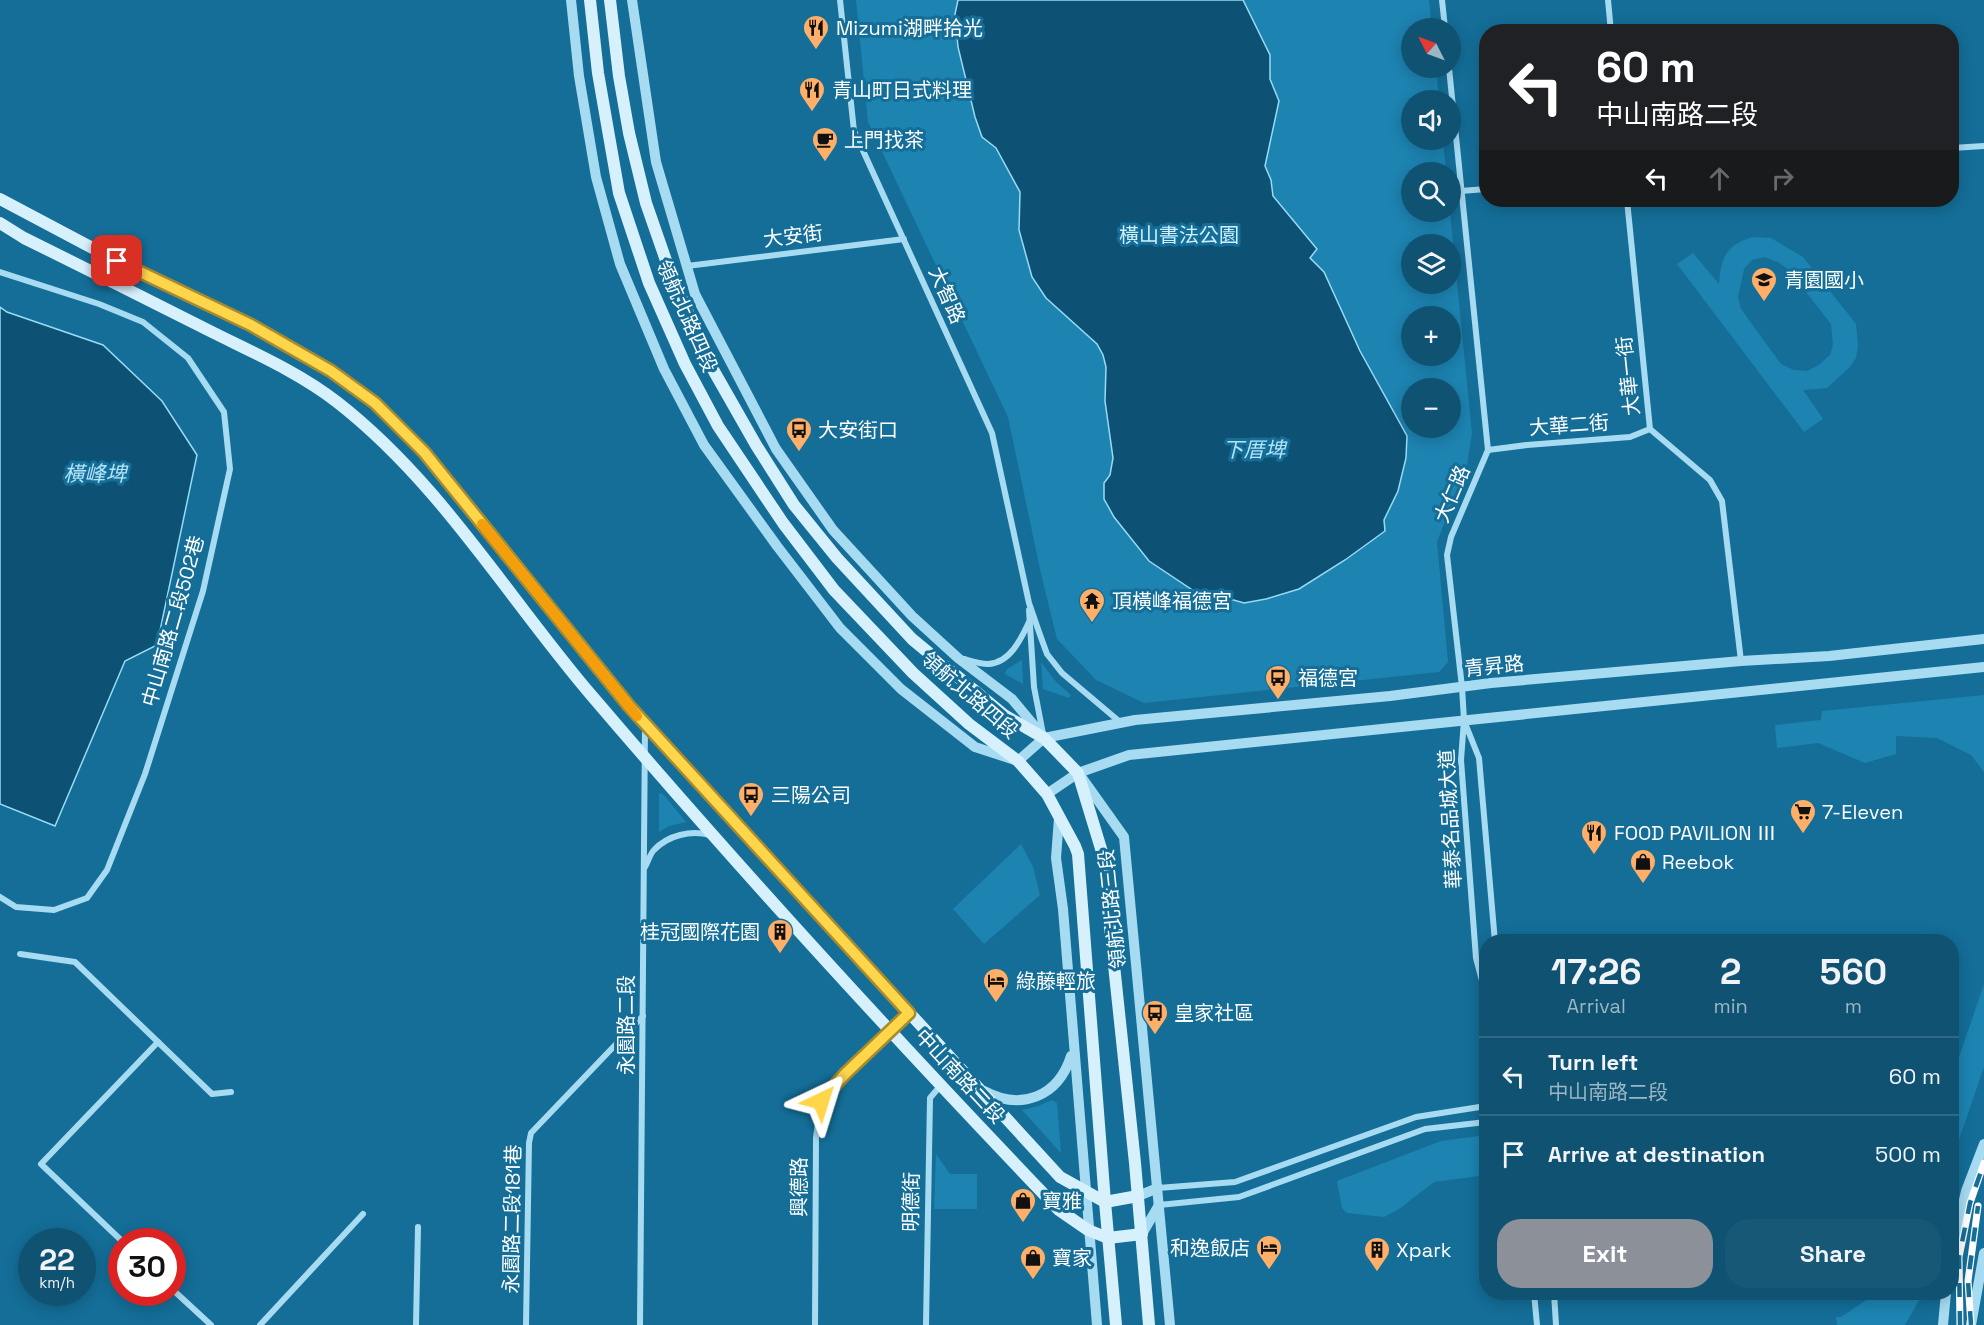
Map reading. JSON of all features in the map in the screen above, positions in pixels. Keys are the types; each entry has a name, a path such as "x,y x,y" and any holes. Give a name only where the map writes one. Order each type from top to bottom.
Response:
{"main road":[{"name":"領航北路四段","path":"590,0 598,74 619,193 649,283 685,364 718,426 783,523 834,590 937,695 969,724 1018,761"},
{"name":"領航北路四段","path":"610,0 627,122 646,202 670,272 711,366 756,445 794,505 837,558 912,639 1004,715 1044,738 1078,773"},
{"name":"中山南路二段","path":"0,199 117,261 251,325 331,371 375,403 424,452 645,725 1060,1177 1105,1202"},
{"name":"中山南路二段","path":"0,223 24,238 282,368 335,400 390,448 431,492 583,685 714,837 1059,1210 1088,1230 1108,1238 1142,1234"},
{"name":"領航北路三段","path":"1018,761 1047,794 1078,854 1116,1325"},
{"name":"領航北路三段","path":"1078,773 1102,852 1142,1234 1149,1325"},
{"path":"1105,1202 1138,1196"}],"street":[{"name":"領航北路四段","path":"571,0 579,76 596,177 620,264 664,369 704,445 840,628 901,689 975,747 1018,761"},
{"name":"領航北路四段","path":"632,0 656,162 695,294 776,449 833,530 912,616 958,658 1012,699 1044,738"},
{"name":"大智路","path":"840,0 854,131 992,433 1029,603 1038,632 1051,660 1062,673 1121,723"},
{"path":"1442,0 1444,18"},
{"path":"1608,0 1610,24"},
{"name":"大仁路","path":"1450,78 1458,162"},
{"path":"1959,148 1984,146"},
{"path":"1461,191 1479,190"},
{"name":"大仁路","path":"1461,191 1488,450 1451,537 1447,555 1464,720"},
{"name":"大華一街","path":"1628,207 1650,429 1710,480 1722,501 1741,661"},
{"name":"大安街","path":"687,266 904,239"},
{"name":"中山南路二段502巷","path":"0,272 99,304 143,322 188,358 224,412 230,469 203,591 145,774 107,870 87,898 54,910 16,908 0,897"},
{"name":"大華二街","path":"1488,450 1630,437 1650,429"},
{"name":"大智路","path":"1029,603 1034,687 1044,738"},
{"name":"大智路","path":"958,658 988,664 1006,657 1019,643 1029,622"},
{"name":"青昇路","path":"1044,738 1121,723 1462,687 1741,661 1829,656 1984,639"},
{"path":"1047,794 1078,773 1129,755 1984,667"},
{"name":"華泰名品城大道","path":"1464,720 1479,758 1494,934"},
{"name":"華泰名品城大道","path":"1464,720 1461,760 1476,958 1479,969"},
{"name":"永園路二段","path":"640,1325 645,725"},
{"path":"1018,761 1044,738"},
{"name":"領航北路三段","path":"1078,773 1124,837 1170,1325"},
{"path":"1059,818 1056,858 1063,909 1097,1325"},
{"path":"644,871 654,850 669,839 685,834 700,833 714,837"},
{"path":"20,954 75,962 212,1094 231,1092"},
{"name":"興德路","path":"815,1325 816,1138 821,1101 845,1074 909,1013"},
{"name":"永園路二段181巷","path":"526,1325 531,1133 643,1016"},
{"path":"108,1228 41,1164 158,1042"},
{"path":"978,1088 996,1097 1014,1101 1036,1098 1061,1076 1067,1068 1073,1050"},
{"name":"明德街","path":"926,1325 930,1098 941,1084"},
{"path":"1138,1196 1158,1188 1234,1182 1416,1117 1479,1107"},
{"path":"1142,1234 1160,1205 1239,1197 1425,1129 1479,1123"},
{"path":"1959,1222 1966,1191 1984,1144"},
{"path":"260,1325 363,1214"},
{"path":"416,1325 418,1227"},
{"path":"1971,1325 1984,1253"},
{"path":"1535,1300 1537,1325"},
{"path":"1554,1300 1556,1325"},
{"path":"1942,1325 1945,1300"},
{"path":"186,1302 211,1325"}],"green space":[{"name":"橫山書法公園","path":"856,0 1429,0 1431,18 1401,18 1401,78 1437,78 1438,90 1401,90 1401,150 1444,150 1445,162 1401,162 1401,222 1451,222 1452,234 1401,234 1401,294 1458,294 1459,306 1401,306 1401,366 1461,366 1461,322 1472,433 1467,465 1437,542 1448,662 1439,672 1144,703 1096,680 1057,639 1008,417 868,122"},
{"path":"1753,237 1771,238 1803,257 1856,324 1858,346 1856,358 1849,368 1827,388 1803,390 1823,419 1804,432 1677,264 1693,253 1719,284 1721,266 1727,253 1744,240","holes":["1764,257 1778,262 1789,270 1831,324 1833,345 1830,355 1819,365 1807,371 1794,370 1781,364 1741,309 1738,297 1744,269 1752,260"]},
{"path":"1022,660 1023,684 1005,674 1007,669"},
{"path":"1041,662 1056,682 1071,695 1069,698 1043,689"},
{"path":"1984,695 1984,772 1971,755 1937,738 1896,736 1896,754 1865,763 1818,743 1777,748 1775,725 1821,720 1822,711"},
{"path":"662,793 686,822 669,826 659,832 659,794"},
{"path":"1021,844 1033,867 1040,895 984,944 953,909"},
{"path":"1984,984 1984,1067 1959,1140 1959,1057"},
{"path":"1052,1100 1057,1103 1061,1153 1022,1110"},
{"path":"1479,1136 1479,1176 1434,1182 1399,1209 1384,1217 1347,1213 1342,1208 1337,1181 1441,1141"},
{"path":"936,1154 950,1174 977,1174 977,1209 934,1209"},
{"path":"1866,1300 1919,1300 1905,1325 1837,1325 1836,1317 1841,1317"}],"water":[{"name":"下厝埤","path":"958,0 1243,0 1270,55 1270,79 1279,101 1265,166 1271,180 1273,196 1317,249 1310,258 1324,272 1360,351 1401,425 1401,438 1407,438 1406,458 1398,491 1384,520 1385,531 1299,589 1244,603 1223,597 1200,595 1149,561 1114,517 1104,499 1104,483 1110,475 1113,458 1105,401 1106,367 1103,355 1097,344 1046,298 1032,277 1019,230 1020,192 996,148 982,137 958,47 955,14"},
{"name":"橫峰埤","path":"0,307 7,312 103,345 162,401 197,455 157,645 125,661 55,826 0,804"}],"railway":[{"path":"1960,1325 1959,1257 1970,1203 1984,1163"},
{"path":"1971,1325 1968,1281 1978,1206"}],"slow traffic":[{"path":"482,524 637,716"}],"place":[{"name":"Mizumi湖畔拾光","path":"816,51"},
{"name":"青山町日式料理","path":"812,113"},
{"name":"上門找茶","path":"825,163"},
{"name":"青園國小","path":"1764,303"},
{"name":"大安街口","path":"799,453"},
{"name":"頂橫峰福德宮","path":"1092,624"},
{"name":"福德宮","path":"1278,701"},
{"name":"三陽公司","path":"751,818"},
{"name":"7-Eleven","path":"1803,835"},
{"name":"FOOD PAVILION Ⅲ","path":"1594,856"},
{"name":"Reebok","path":"1643,885"},
{"name":"桂冠國際花園","path":"780,955"},
{"name":"綠藤輕旅","path":"996,1004"},
{"name":"皇家社區","path":"1155,1036"},
{"name":"寶雅","path":"1023,1224"},
{"name":"和逸飯店","path":"1269,1271"},
{"name":"Xpark","path":"1377,1273"},
{"name":"寶家","path":"1033,1281"}],"route":[{"path":"117,261 251,325 331,371 375,403 424,452 629,706 909,1013 845,1074 821,1101"}]}
